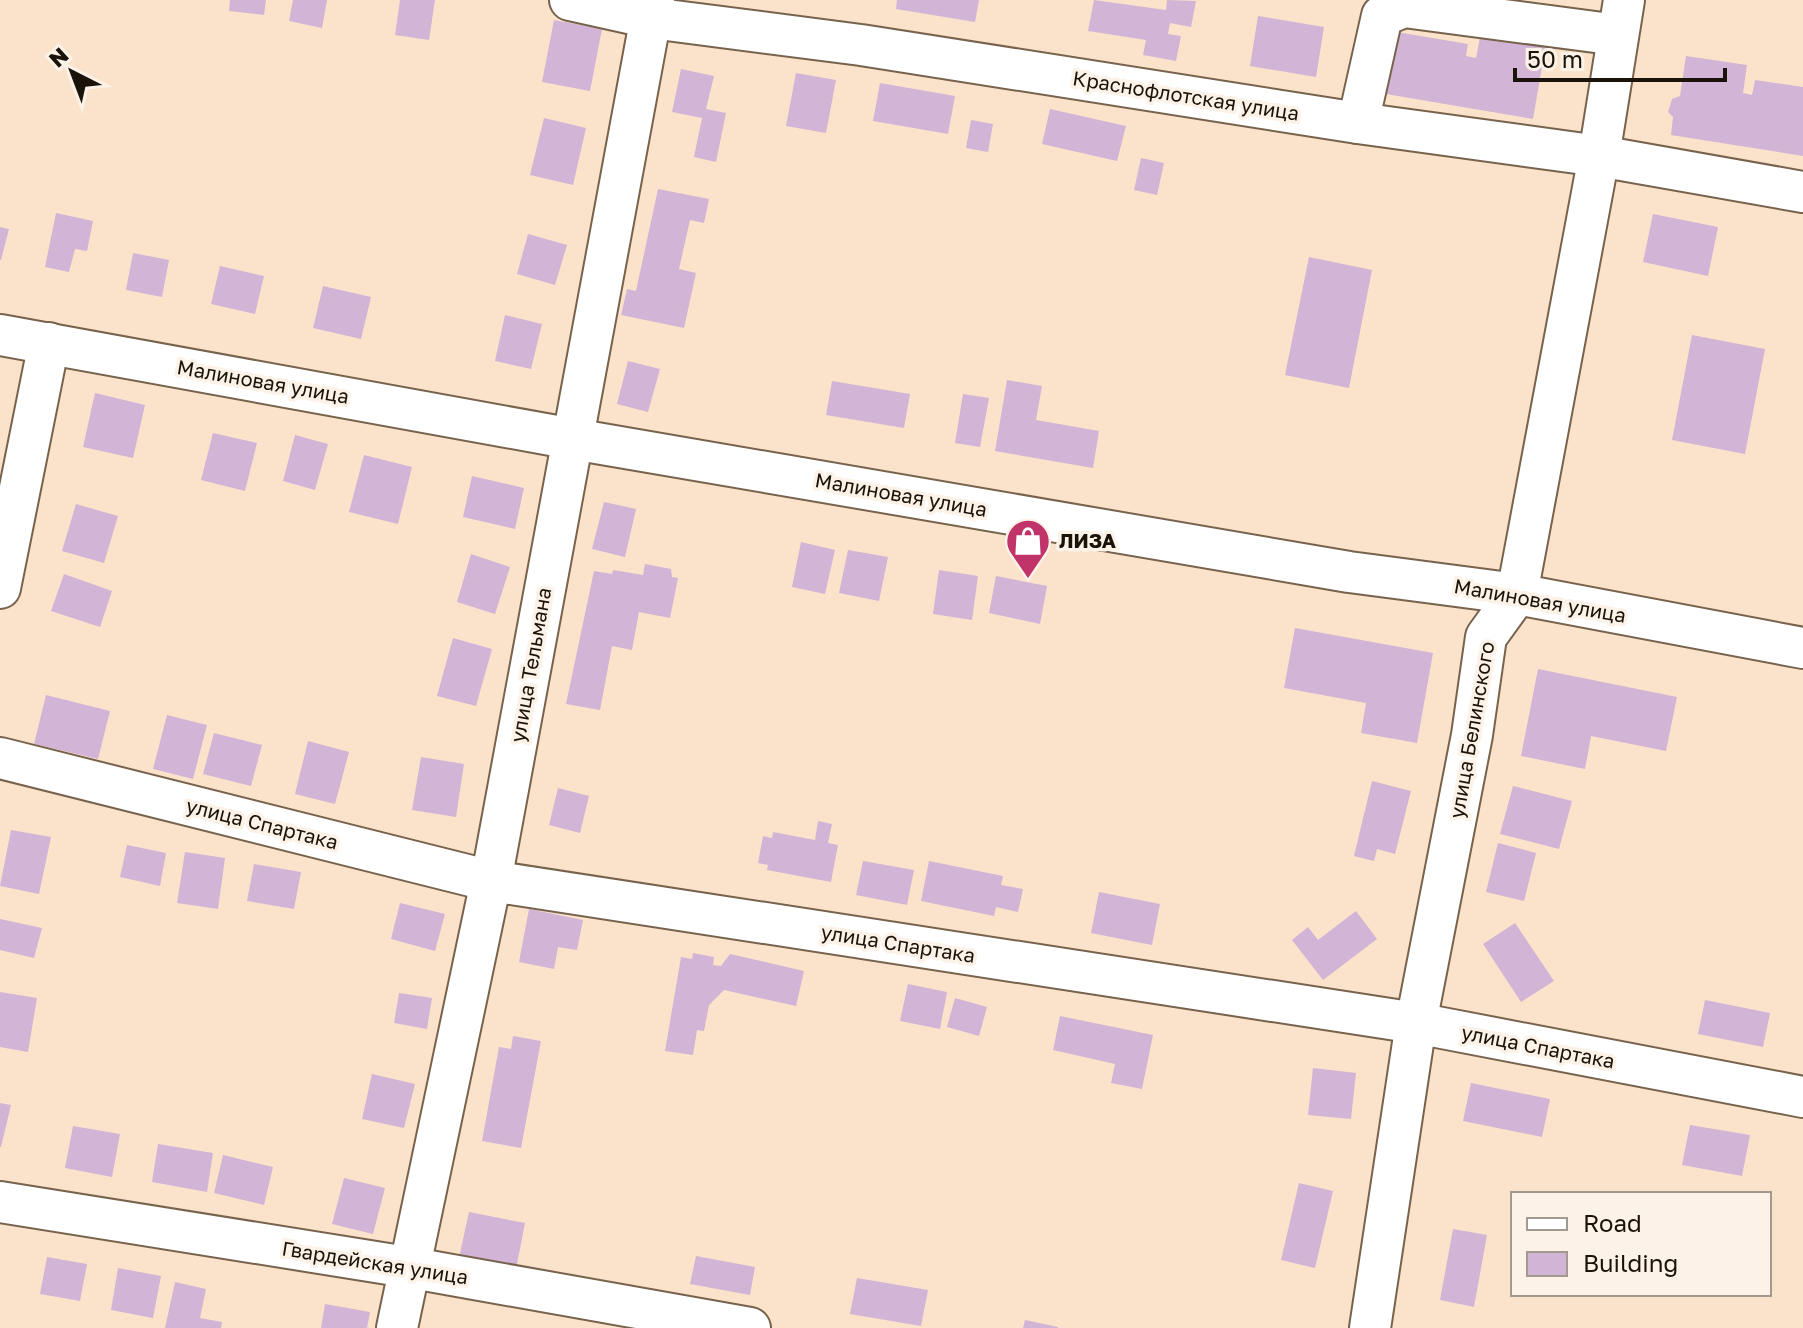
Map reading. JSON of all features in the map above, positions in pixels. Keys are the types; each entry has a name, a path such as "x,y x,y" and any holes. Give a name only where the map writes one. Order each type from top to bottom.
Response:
{"street":[{"name":"Краснофлотская улица","path":"570,0 653,9 1358,123 1599,156 1803,192"},
{"path":"1358,123 1382,16 1391,10 1404,7 1621,18"},
{"name":"улица Тельмана","path":"397,1328 407,1267 491,881 653,9"},
{"name":"улица Белинского","path":"1370,1328 1416,1023 1472,735 1486,637 1517,594 1599,156 1621,18"},
{"name":"Малиновая улица","path":"0,335 573,439 1349,572 1517,594 1803,648"},
{"path":"0,588 49,343"},
{"name":"улица Спартака","path":"0,758 491,881 1416,1023 1803,1097"},
{"name":"Гвардейская улица","path":"0,1202 407,1267 750,1328"}],"building":[{"path":"230,0 266,0 264,15 229,11"},
{"path":"293,0 327,0 322,28 289,21"},
{"path":"400,0 435,0 429,40 395,35"},
{"path":"897,0 979,0 975,22 896,9"},
{"path":"1094,0 1166,10 1167,0 1196,1 1191,27 1170,23 1168,34 1181,36 1176,61 1143,55 1146,40 1088,31"},
{"path":"1258,16 1324,27 1316,77 1250,66"},
{"path":"554,20 602,29 590,91 542,82"},
{"path":"1482,27 1547,38 1533,119 1386,94 1397,32 1468,44 1466,56 1476,58"},
{"path":"1686,56 1747,65 1743,93 1752,95 1755,80 1803,87 1803,156 1671,135 1673,117 1668,112 1672,99 1680,96"},
{"path":"681,69 714,76 706,109 726,113 716,162 694,157 702,118 672,112"},
{"path":"796,73 836,80 826,133 786,126"},
{"path":"880,83 955,96 948,134 873,121"},
{"path":"1050,109 1126,126 1117,161 1042,144"},
{"path":"544,118 586,128 573,185 530,175"},
{"path":"971,120 993,124 988,152 966,148"},
{"path":"1141,158 1164,163 1157,195 1134,190"},
{"path":"658,189 709,199 704,223 690,220 679,269 696,273 684,328 621,315 627,289 636,291"},
{"path":"56,213 93,221 87,251 75,249 69,272 45,267"},
{"path":"1653,214 1718,227 1708,276 1643,262"},
{"path":"0,227 9,229 1,260 0,260"},
{"path":"528,234 567,245 555,285 517,274"},
{"path":"133,253 169,260 162,297 126,290"},
{"path":"1309,257 1372,270 1349,388 1285,375"},
{"path":"220,266 264,276 255,314 211,304"},
{"path":"323,286 371,297 361,339 313,328"},
{"path":"505,315 542,324 531,369 495,361"},
{"path":"1692,335 1765,349 1745,454 1672,440"},
{"path":"628,361 660,369 648,412 617,404"},
{"path":"1007,380 1042,386 1036,420 1099,431 1093,468 995,451"},
{"path":"832,381 910,394 904,428 826,415"},
{"path":"95,393 145,405 133,458 83,447"},
{"path":"963,394 989,398 980,447 955,443"},
{"path":"213,433 257,443 245,491 201,480"},
{"path":"295,435 328,444 315,490 283,481"},
{"path":"364,455 412,467 398,524 349,512"},
{"path":"472,476 524,488 515,529 463,517"},
{"path":"604,502 636,509 625,557 592,549"},
{"path":"76,504 118,516 104,563 62,551"},
{"path":"801,542 835,550 825,594 792,587"},
{"path":"848,550 888,557 879,601 839,593"},
{"path":"471,554 510,567 495,614 457,602"},
{"path":"645,564 671,569 672,577 678,578 670,618 639,612 632,650 612,646 600,710 566,704 594,571 612,574 613,570 643,575"},
{"path":"939,570 978,576 972,620 933,614"},
{"path":"64,574 112,591 100,627 51,611"},
{"path":"996,576 1047,586 1040,624 989,613"},
{"path":"1295,628 1433,653 1417,743 1361,733 1366,703 1284,688"},
{"path":"453,638 492,649 476,706 437,696"},
{"path":"1538,669 1677,697 1666,751 1591,736 1585,769 1521,756"},
{"path":"46,695 110,711 98,759 34,744"},
{"path":"167,715 207,725 193,779 153,769"},
{"path":"214,733 262,745 251,786 203,774"},
{"path":"308,741 349,752 335,804 295,794"},
{"path":"421,757 464,764 456,817 412,810"},
{"path":"1372,781 1411,791 1395,854 1377,849 1374,861 1354,856"},
{"path":"1513,786 1572,801 1559,849 1500,834"},
{"path":"558,788 589,796 580,833 549,825"},
{"path":"818,821 832,824 828,843 838,845 831,882 767,870 768,865 758,863 763,836 772,838 773,832 815,840"},
{"path":"11,830 51,837 39,894 0,886"},
{"path":"1498,843 1536,853 1524,901 1486,892"},
{"path":"127,845 166,853 160,886 120,877"},
{"path":"185,852 225,858 218,909 177,903"},
{"path":"863,861 914,870 907,905 856,895"},
{"path":"929,861 1003,876 1001,885 1023,889 1018,912 996,907 994,916 921,901"},
{"path":"254,864 301,872 294,909 247,901"},
{"path":"1099,892 1160,904 1152,945 1091,933"},
{"path":"400,903 445,914 435,951 391,939"},
{"path":"529,909 583,920 577,950 558,947 554,969 519,962"},
{"path":"1356,911 1377,939 1323,980 1292,940 1308,927 1318,940"},
{"path":"0,919 42,928 34,958 0,950"},
{"path":"1515,923 1554,981 1521,1002 1483,944"},
{"path":"693,953 714,957 713,965 721,966 730,954 804,971 796,1006 724,990 709,1005 704,1031 697,1030 693,1055 665,1051 681,957 692,959"},
{"path":"908,984 947,992 940,1029 900,1021"},
{"path":"0,992 37,998 28,1052 0,1047"},
{"path":"399,993 432,998 427,1029 394,1023"},
{"path":"955,998 987,1007 979,1036 947,1027"},
{"path":"1705,1000 1770,1013 1763,1047 1698,1034"},
{"path":"1060,1016 1153,1035 1142,1089 1111,1083 1115,1064 1053,1050"},
{"path":"513,1036 541,1041 521,1148 482,1141 499,1047 511,1049"},
{"path":"1313,1068 1356,1073 1351,1119 1308,1115"},
{"path":"372,1074 415,1084 404,1128 362,1119"},
{"path":"1471,1083 1550,1099 1542,1137 1463,1121"},
{"path":"0,1103 11,1105 1,1147 0,1147"},
{"path":"1690,1125 1750,1135 1742,1176 1682,1165"},
{"path":"73,1126 120,1134 112,1177 65,1168"},
{"path":"158,1144 213,1153 207,1192 152,1182"},
{"path":"223,1155 273,1167 264,1205 214,1193"},
{"path":"344,1178 385,1188 373,1234 332,1224"},
{"path":"1299,1183 1333,1191 1315,1268 1281,1260"},
{"path":"469,1212 525,1223 516,1269 459,1258"},
{"path":"1453,1229 1487,1235 1474,1307 1440,1300"},
{"path":"696,1256 755,1267 750,1295 690,1284"},
{"path":"47,1257 87,1264 80,1301 40,1294"},
{"path":"118,1268 161,1276 153,1318 111,1310"},
{"path":"857,1278 928,1290 921,1326 850,1314"},
{"path":"175,1282 206,1289 200,1318 222,1322 221,1328 165,1328"},
{"path":"325,1304 370,1312 367,1328 321,1328"},
{"path":"1025,1320 1058,1327 1058,1328 1023,1328"}],"place":[{"name":"ЛИЗА","path":"1028,580"}]}
